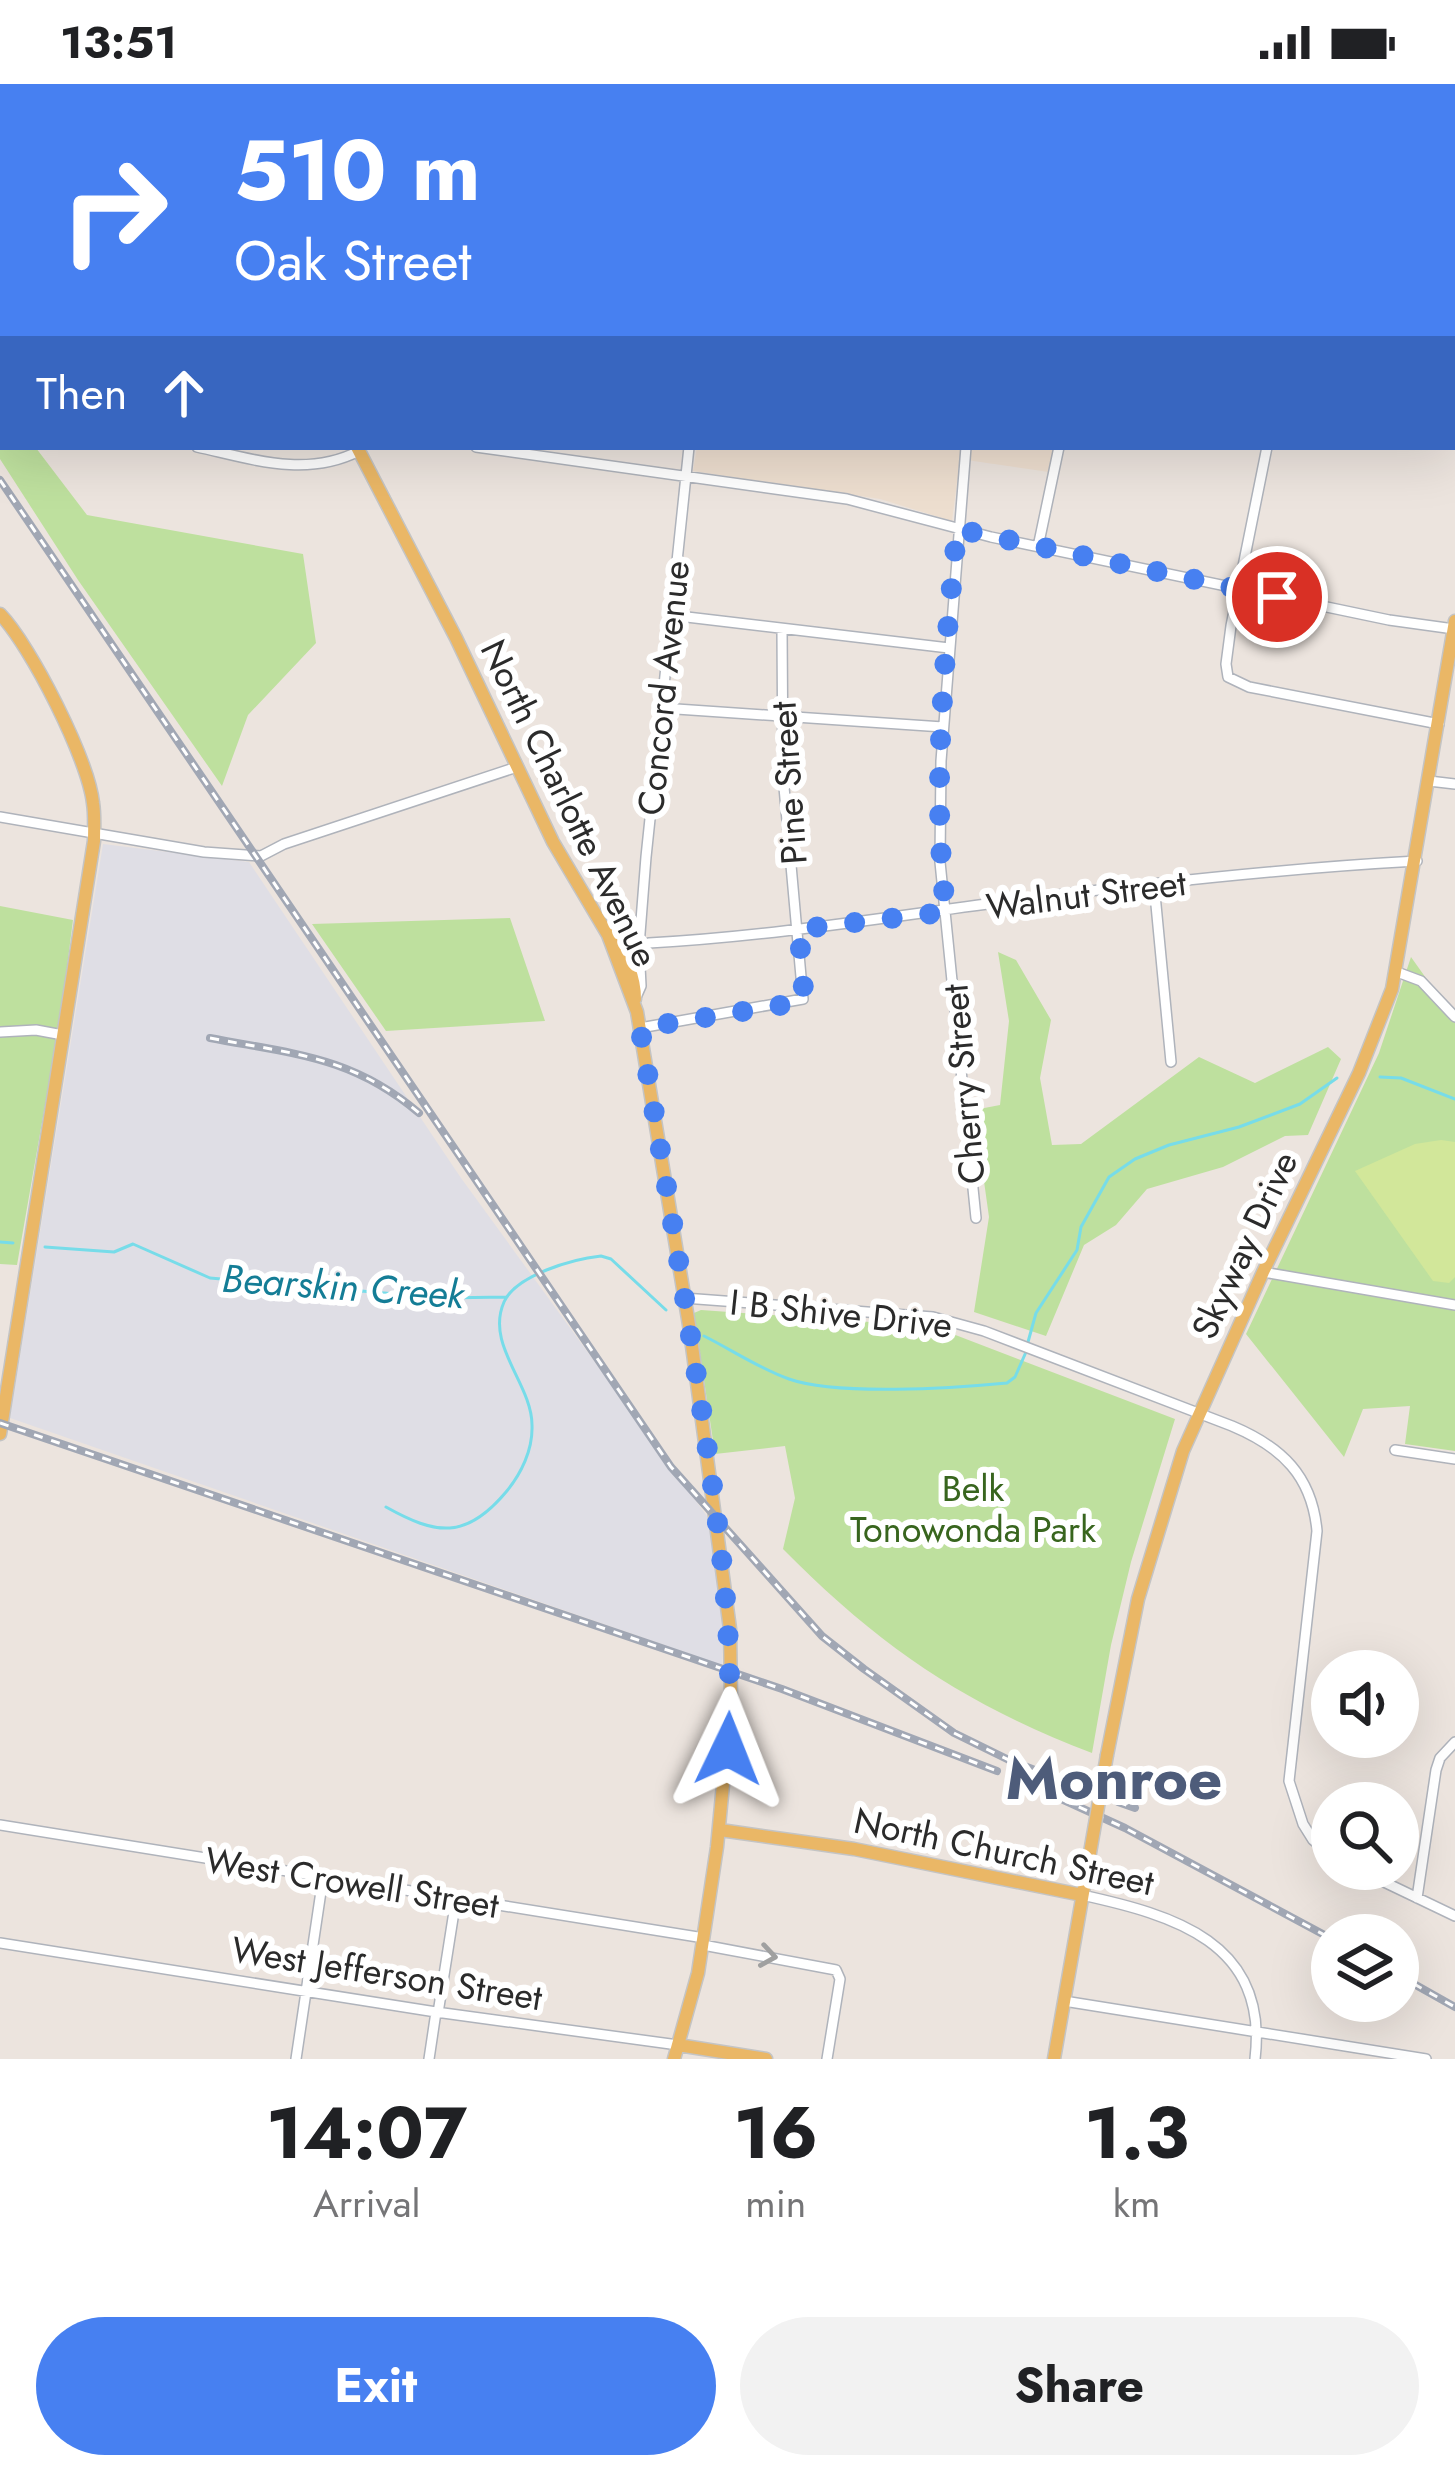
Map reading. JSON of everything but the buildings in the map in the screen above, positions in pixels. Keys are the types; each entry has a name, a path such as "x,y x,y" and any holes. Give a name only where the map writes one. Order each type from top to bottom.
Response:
{"main road":[{"name":"North Charlotte Avenue","path":"359,450 566,868 635,984 730,1629 720,1829 704,1942 676,2052"},
{"path":"0,1434 94,834 93,800 85,773 34,660 1,618"},
{"name":"Skyway Drive","path":"1054,2059 1138,1598 1198,1413 1359,1073 1396,972 1454,625"},
{"name":"North Church Street","path":"720,1829 854,1849 1082,1895"},
{"name":"West Jefferson Street","path":"676,2052 766,2059"}],"street":[{"path":"210,450 278,465 311,466 355,450"},
{"path":"496,450 847,499 957,529 1239,590 1454,625"},
{"name":"Concord Avenue","path":"634,1000 640,986 639,946 689,450"},
{"name":"Cherry Street","path":"966,450 943,727 940,862 976,1218"},
{"path":"1038,547 1058,450"},
{"path":"1266,450 1226,664 1228,677 1249,687 1438,724"},
{"path":"670,615 949,648"},
{"name":"Pine Street","path":"640,1028 801,1002 804,996 781,716 782,629"},
{"path":"662,708 943,727"},
{"path":"0,817 205,852 261,856 284,844 517,766"},
{"path":"1429,781 1455,784"},
{"name":"Walnut Street","path":"618,954 639,946 1154,884 1328,865 1417,861"},
{"path":"1154,884 1171,1062"},
{"path":"1396,972 1421,981 1455,1017"},
{"path":"0,1032 36,1030 64,1035"},
{"path":"1263,1272 1455,1305"},
{"name":"I B Shive Drive","path":"684,1298 913,1314 1000,1337 1198,1413 1275,1448 1295,1468 1312,1500 1317,1532 1289,1781 1311,1837"},
{"path":"1395,1450 1455,1459"},
{"path":"1417,1898 1436,1770 1455,1742"},
{"name":"West Crowell Street","path":"0,1825 456,1899 832,1968 840,1979 827,2059"},
{"path":"296,2059 323,1878"},
{"path":"1400,1890 1455,1916"},
{"name":"North Church Street","path":"1082,1895 1159,1913 1225,1955 1242,1981 1258,2031 1256,2059"},
{"path":"429,2059 456,1899"},
{"name":"West Jefferson Street","path":"0,1943 676,2052"},
{"path":"1064,2002 1426,2059"}],"shaded area":[{"path":"696,450 1053,450 1049,472 960,459 952,521 880,499 693,471"},
{"path":"103,844 249,862 461,1178 709,1519 723,1596 722,1665 10,1418"}],"green space":[{"path":"0,450 38,450 87,515 303,554 316,643 248,715 222,786 78,580 0,459"},
{"path":"0,906 73,920 17,1265 0,1264"},
{"path":"510,918 545,1021 386,1031 312,924"},
{"path":"998,952 1016,960 1051,1020 1040,1078 1052,1145 1081,1144 1199,1057 1255,1083 1328,1047 1341,1059 1308,1135 1285,1136 1223,1167 1147,1189 1116,1225 1084,1245 1046,1336 974,1312 989,1217 974,1110 1000,1105 1009,1021"},
{"path":"1411,957 1455,1019 1455,1451 1405,1444 1410,1406 1363,1409 1344,1457 1246,1334 1379,1053"},
{"path":"1455,1142 1455,1277 1449,1283 1433,1281 1355,1171 1415,1144"},
{"name":"Belk Tonowonda Park","path":"694,1313 945,1331 1175,1419 1131,1562 1092,1753 1003,1714 926,1669 854,1615 783,1549 795,1498 785,1446 715,1454"}],"waterway":[{"name":"Bearskin Creek","path":"1380,1077 1401,1078 1455,1099"},
{"name":"Bearskin Creek","path":"1028,1342 1036,1313 1077,1250 1081,1227 1109,1177 1135,1159 1169,1145 1239,1127 1300,1104 1337,1078"},
{"name":"Bearskin Creek","path":"0,1242 13,1243"},
{"name":"Bearskin Creek","path":"45,1247 114,1252 133,1244 210,1278 442,1298 506,1297"},
{"name":"Bearskin Creek","path":"386,1507 435,1527 464,1525 491,1508 517,1477 528,1452 532,1425 500,1334 500,1318 504,1302 520,1284 561,1265 601,1256 611,1259 666,1310"},
{"name":"Bearskin Creek","path":"704,1336 789,1379 836,1388 1007,1383 1015,1377 1026,1352"}],"railway":[{"path":"0,480 671,1467 822,1636 864,1669 954,1733 1082,1788 1045,1774"},
{"path":"210,1038 345,1068 419,1113"},
{"path":"0,1423 782,1689 997,1771"},
{"path":"1046,1792 1125,1828 1311,1928"},
{"path":"1118,1802 1135,1808"},
{"path":"1419,1987 1455,2007"}],"district":[{"name":"Monroe","path":"1114,1778"}],"route":[{"path":"728,1749 726,1584 640,1028 801,1002 799,929 946,912 940,862 941,761 957,529 1277,597"}]}
